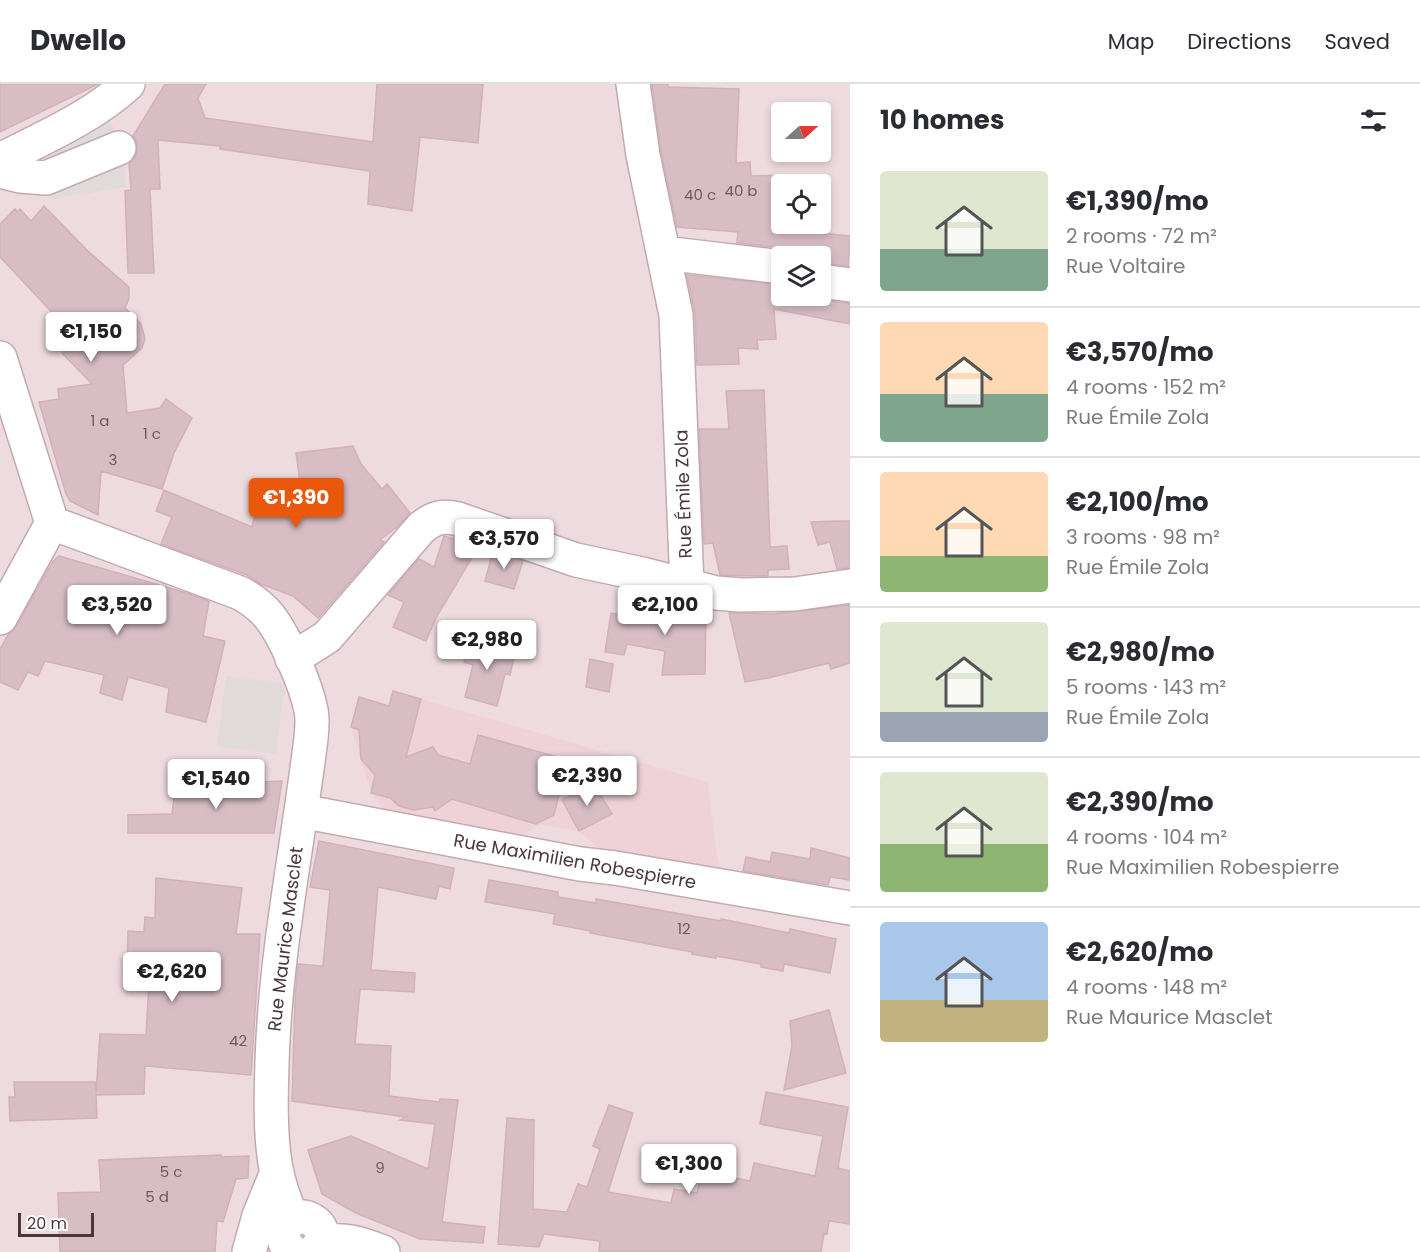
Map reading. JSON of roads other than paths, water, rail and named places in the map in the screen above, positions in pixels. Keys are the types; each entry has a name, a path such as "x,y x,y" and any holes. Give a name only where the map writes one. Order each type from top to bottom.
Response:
{"street":[{"path":"0,160 75,121 128,84"},
{"name":"Rue Émile Zola","path":"292,659 327,637 421,528 437,518 448,516 576,560 687,586 676,315 643,155 633,84"},
{"path":"0,171 20,176 46,178 119,148"},
{"path":"664,253 771,266"},
{"path":"831,282 850,285"},
{"path":"0,358 52,523 0,618"},
{"name":"Rue Maurice Masclet","path":"52,523 251,599 270,617 292,659 307,696 313,721 274,1014 271,1114 277,1172 292,1220 304,1217 315,1221 321,1231 309,1249"},
{"path":"687,586 741,596 795,594 850,586"},
{"name":"Rue Maximilien Robespierre","path":"301,811 580,864 850,908"},
{"path":"249,1252 259,1216 277,1172"},
{"path":"309,1249 332,1240 346,1241 383,1252"}]}
